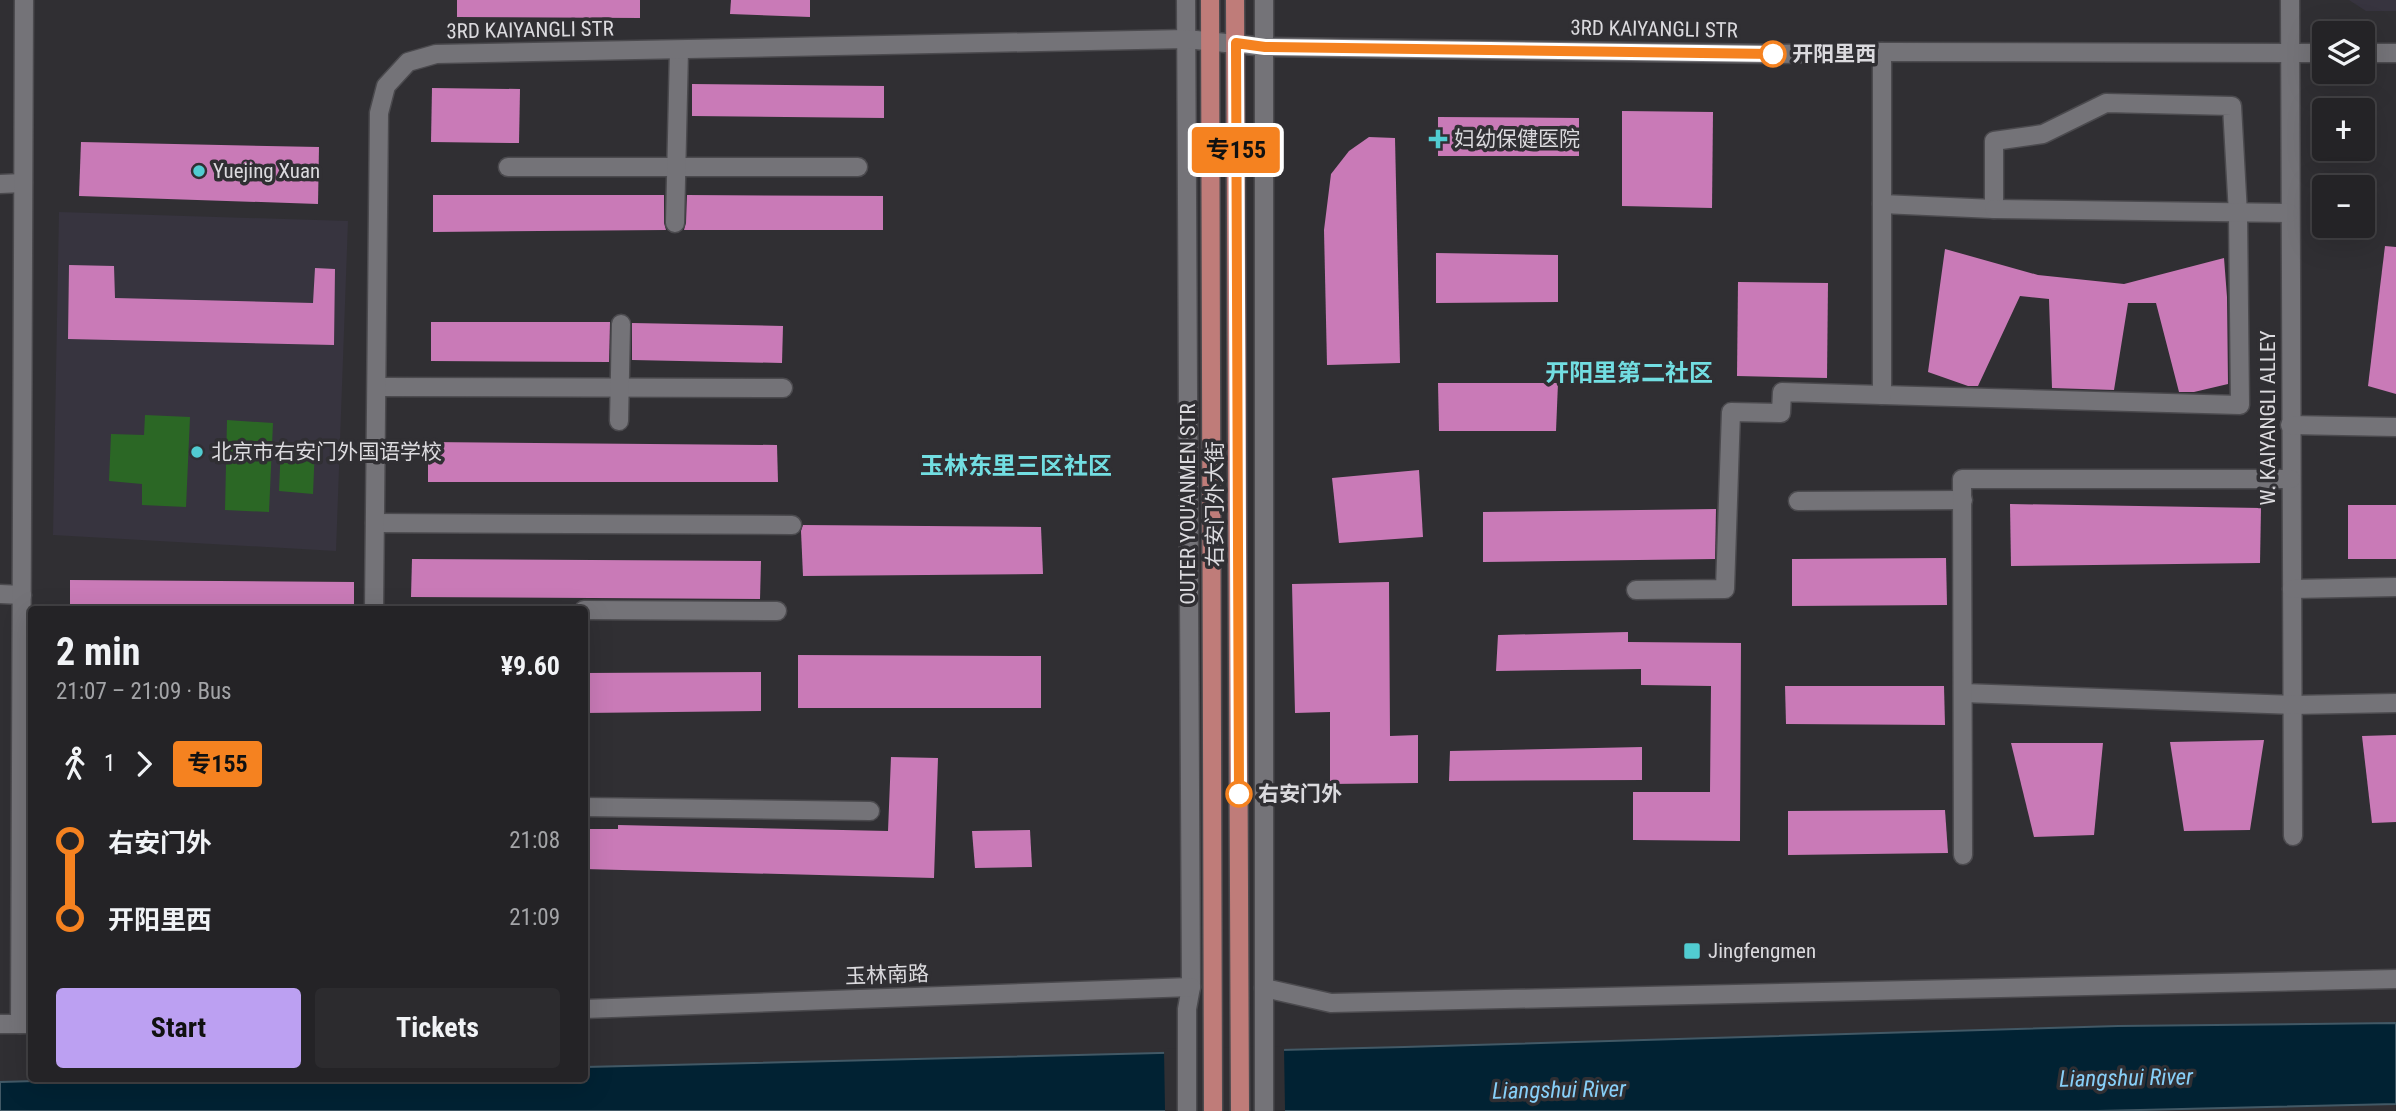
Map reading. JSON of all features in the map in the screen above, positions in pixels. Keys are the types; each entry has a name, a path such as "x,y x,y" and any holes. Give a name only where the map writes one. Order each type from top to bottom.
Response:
{"main road":[{"name":"OUTER YOU'ANMEN STR","path":"1210,0 1213,1111"},
{"name":"右安门外大街","path":"1235,0 1240,1111"}],"street":[{"path":"0,1024 26,1024 22,595 24,0"},
{"path":"1186,0 1191,987 1187,1009 1187,1111"},
{"path":"1264,1111 1265,0"},
{"name":"W. KAIYANGLI ALLEY","path":"2290,0 2293,836"},
{"name":"3RD KAIYANGLI STR","path":"374,606 379,113 386,86 408,62 436,54 1186,39 1265,47 1773,54 1882,51 2312,53"},
{"path":"675,223 679,50"},
{"path":"1882,51 1882,395"},
{"path":"2375,53 2396,53"},
{"path":"1636,590 1725,589 1731,412 1781,413 1782,392 2240,405 2238,214 2232,106 2106,103 2043,134 1994,141 1994,209"},
{"path":"508,167 858,167"},
{"path":"0,184 23,183"},
{"path":"1882,204 1994,209 2289,213"},
{"path":"619,421 621,324"},
{"path":"377,387 783,388"},
{"path":"2290,425 2396,427"},
{"path":"1963,855 1962,479 2291,479"},
{"path":"1798,501 1963,500"},
{"path":"375,523 792,525"},
{"path":"2292,589 2396,587"},
{"path":"0,594 22,595"},
{"path":"588,610 777,611"},
{"path":"1963,693 2292,705 2396,703"},
{"path":"588,807 870,811"},
{"path":"1264,988 1331,1003 2396,979"},
{"name":"玉林南路","path":"588,1009 1191,987"}],"shaded area":[{"path":"2349,0 2396,0 2396,11 2366,11"},
{"name":"北京市右安门外国语学校","path":"59,212 348,221 336,551 53,535"}],"green space":[{"path":"145,415 190,417 186,507 142,505 142,484 109,481 111,434 144,435"},
{"path":"227,420 273,423 269,512 225,510"},
{"path":"281,444 315,446 313,494 279,491"}],"water":[{"name":"Liangshui River","path":"2396,1023 2396,1104 2097,1111 0,1111 0,1082 588,1082 588,1067 2118,1026"}],"pier":[{"path":"1284,1046 1285,1111 1165,1111 1164,1049"}],"building":[{"path":"457,0 640,0 640,18 457,17"},
{"path":"731,0 810,0 810,17 730,14"},
{"path":"692,84 884,86 884,118 692,116"},
{"path":"432,88 520,89 519,143 431,142"},
{"path":"1622,111 1713,112 1712,208 1622,206"},
{"path":"1438,117 1579,118 1579,156 1438,156"},
{"path":"1369,137 1395,138 1400,363 1327,365 1324,230 1331,174 1349,151"},
{"name":"Yuejing Xuan","path":"81,142 319,147 318,204 79,196"},
{"path":"433,195 664,195 666,230 433,232"},
{"path":"687,195 883,196 883,230 684,230"},
{"path":"2385,246 2396,247 2396,394 2368,386"},
{"path":"1945,249 2038,275 2124,284 2224,258 2228,384 2194,392 2179,392 2156,303 2128,303 2114,390 2052,388 2049,299 2020,296 1978,386 1968,386 1928,372"},
{"path":"1436,253 1558,255 1558,302 1436,303"},
{"path":"69,265 114,266 115,298 313,303 315,268 335,269 334,345 68,339"},
{"path":"1738,282 1828,283 1827,378 1737,376"},
{"path":"431,322 610,322 609,362 431,361"},
{"path":"632,323 783,326 782,363 632,360"},
{"path":"1438,383 1558,383 1556,431 1439,431"},
{"path":"428,442 777,445 778,482 428,482"},
{"path":"1419,470 1423,537 1339,543 1332,478"},
{"path":"2010,504 2261,508 2260,563 2011,566"},
{"path":"2348,505 2396,505 2396,559 2348,559"},
{"path":"1716,509 1715,559 1483,562 1483,512"},
{"path":"803,525 1041,527 1043,574 803,576"},
{"path":"1946,558 1947,605 1792,606 1792,559"},
{"path":"412,559 761,561 760,599 411,597"},
{"path":"70,580 354,582 354,606 70,606"},
{"path":"1389,582 1390,736 1418,735 1418,783 1330,784 1330,712 1295,713 1292,584"},
{"path":"1628,632 1628,642 1741,643 1740,841 1633,840 1633,792 1710,792 1711,686 1641,685 1641,669 1496,671 1498,635"},
{"path":"798,655 1041,656 1041,708 798,708"},
{"path":"761,672 761,711 588,713 588,673"},
{"path":"1785,686 1944,686 1945,725 1786,724"},
{"path":"2396,735 2396,822 2372,823 2362,736"},
{"path":"2264,740 2250,830 2184,831 2170,742"},
{"path":"2011,743 2103,743 2094,835 2034,837"},
{"path":"1642,747 1642,780 1449,781 1450,751"},
{"path":"891,757 938,758 934,878 588,869 588,829 618,829 618,825 888,831"},
{"path":"1945,810 1948,853 1788,855 1788,811"},
{"path":"1030,830 1032,867 975,868 972,831"}],"bus line":[{"name":"专155","path":"1239,794 1236,43 1265,47 1773,54"}],"place":[{"name":"开阳里西","path":"1773,54"},
{"name":"妇幼保健医院","path":"1438,139"},
{"name":"Yuejing Xuan","path":"199,171"},
{"name":"北京市右安门外国语学校","path":"197,452"},
{"name":"右安门外","path":"1239,794"},
{"name":"Jingfengmen","path":"1692,951"}],"district":[{"name":"开阳里第二社区","path":"1629,373"},
{"name":"玉林东里三区社区","path":"1016,466"}]}
